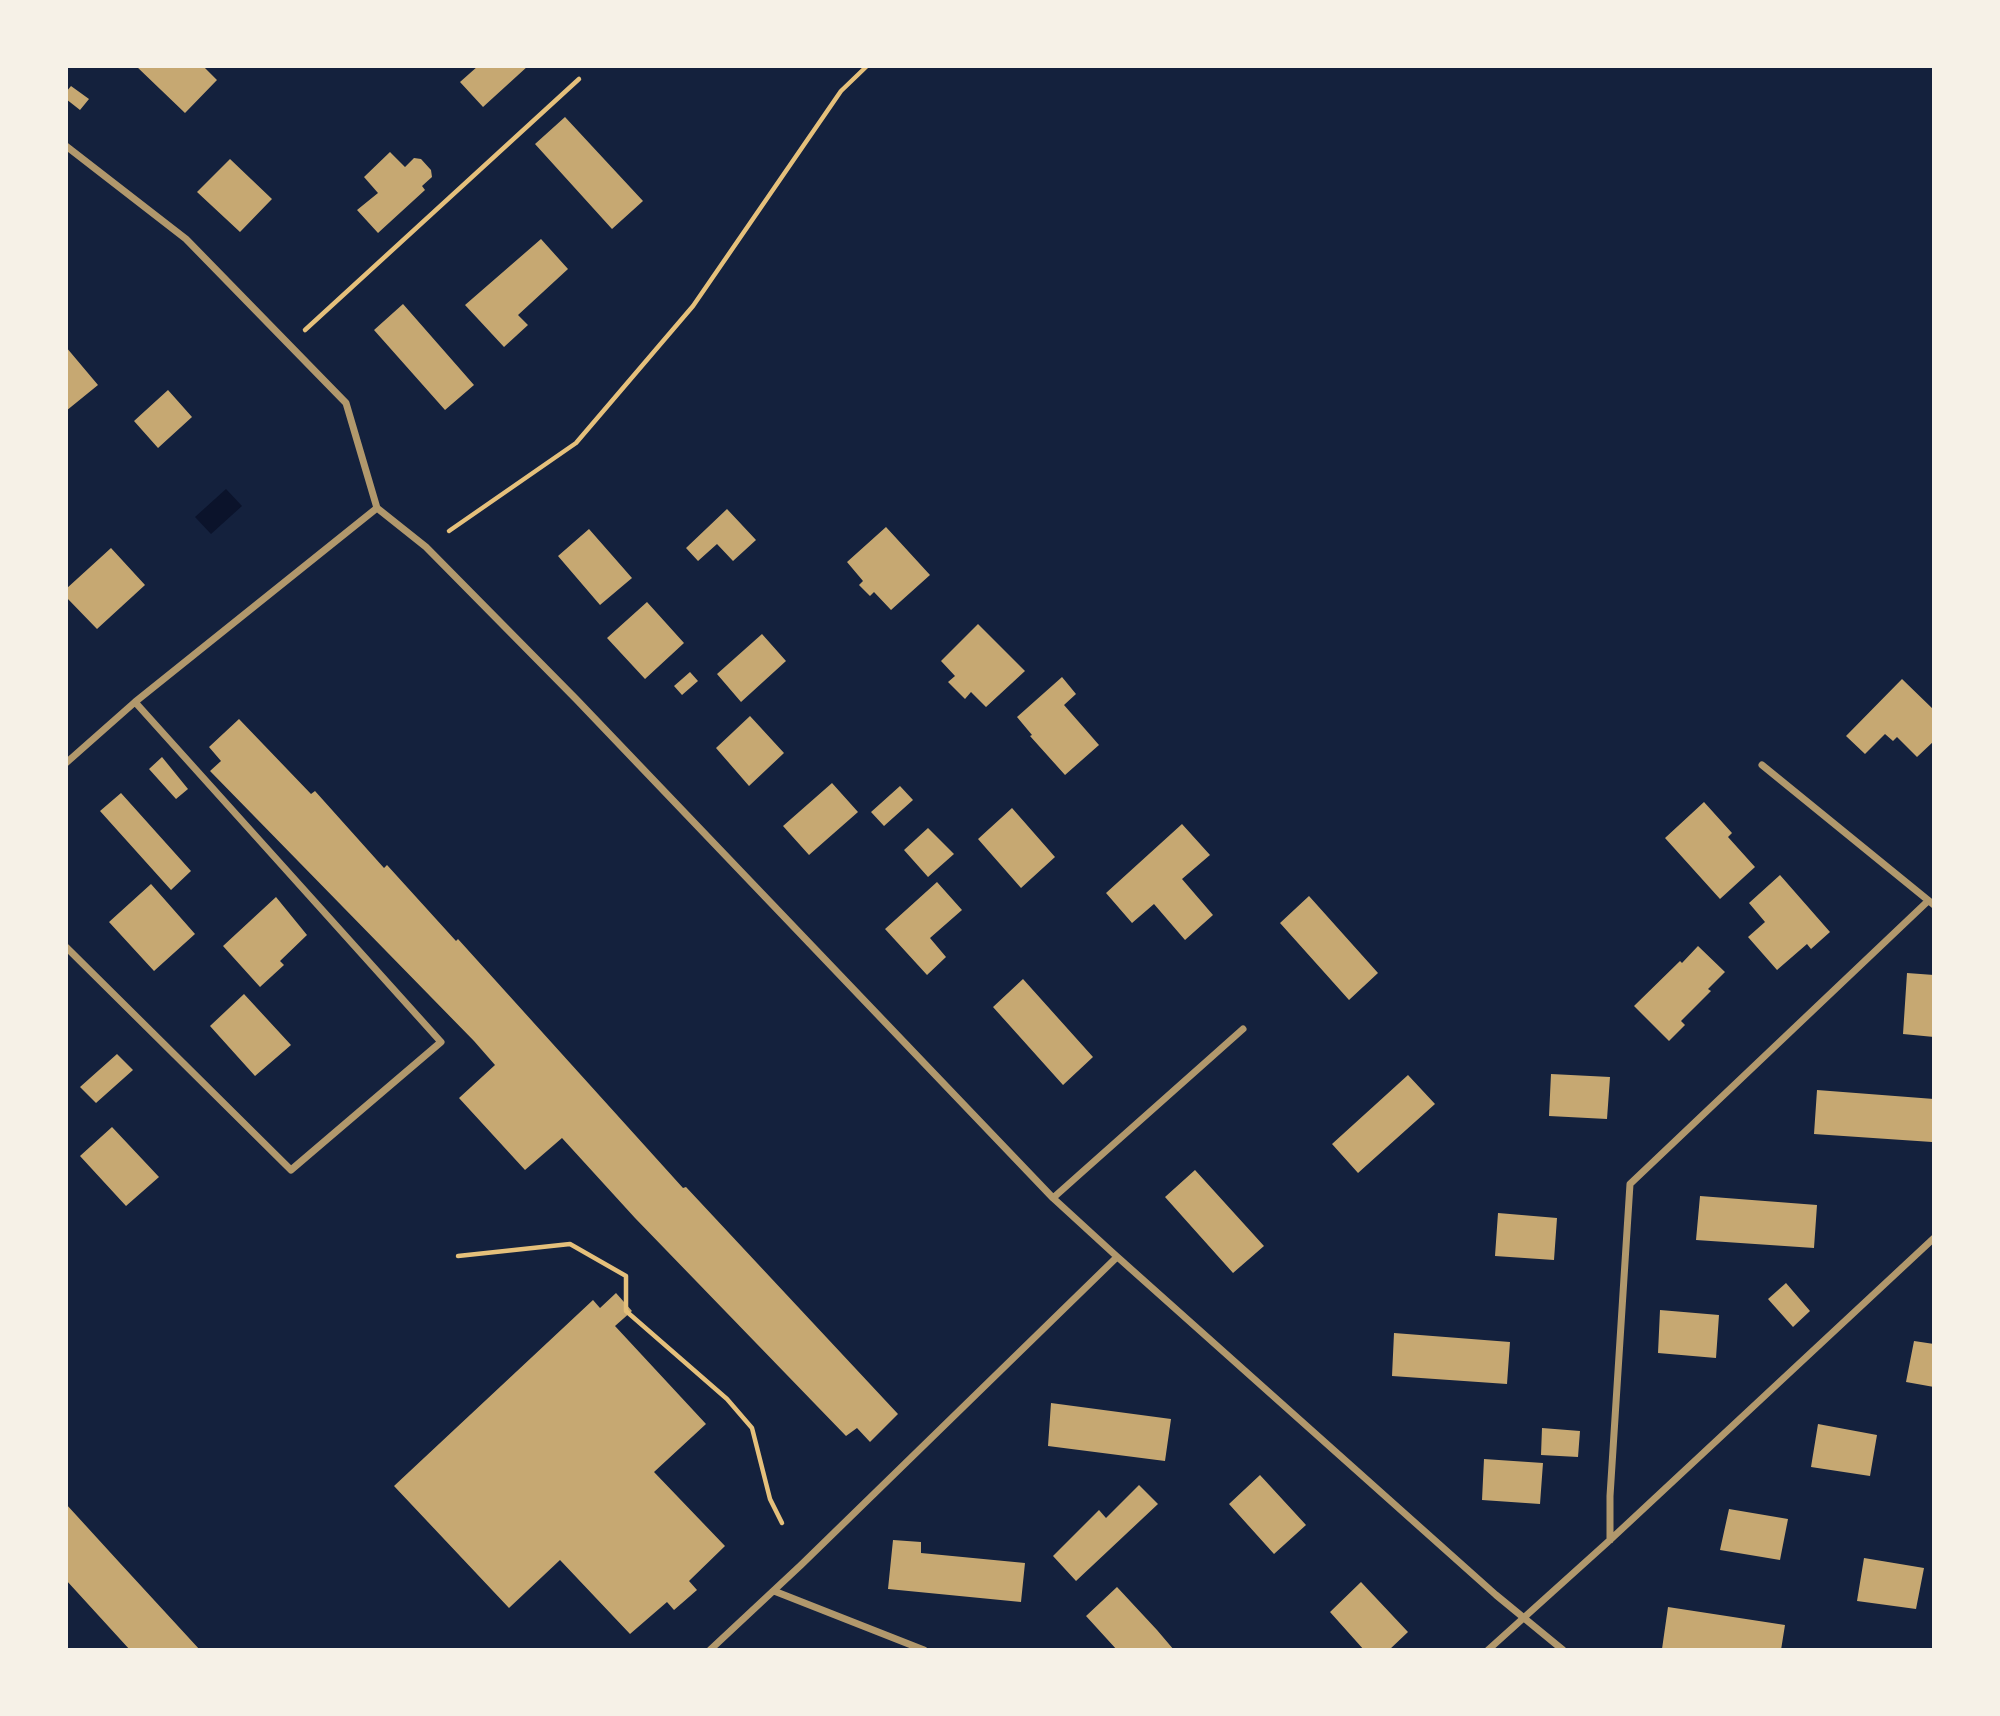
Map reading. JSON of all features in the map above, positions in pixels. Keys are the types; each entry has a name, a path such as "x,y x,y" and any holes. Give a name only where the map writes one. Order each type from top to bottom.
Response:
{"street":[{"path":"66,146 186,239 346,403 377,508 426,547 576,699 1054,1198 1524,1619 1563,1650"},
{"path":"66,763 135,702 377,508"},
{"path":"66,947 291,1170 441,1042 135,702"},
{"path":"1610,1540 1611,1483 1630,1184 1931,903 1762,765"},
{"path":"1054,1198 1243,1029"},
{"path":"1488,1650 1934,1238"},
{"path":"710,1650 774,1591 1117,1256"},
{"path":"774,1591 923,1650"}],"path":[{"path":"449,531 576,443 693,306 841,91 867,66"},
{"path":"288,344 579,79"},
{"path":"458,1256 570,1244 626,1276 626,1311 726,1399 752,1428 770,1499 782,1523"}],"water":[{"path":"226,489 242,506 211,534 195,517"}],"building":[{"path":"136,66 203,66 217,80 185,113"},
{"path":"478,66 528,66 483,107 460,82"},
{"path":"71,86 89,99 80,110 66,99 66,92"},
{"path":"565,117 643,201 612,229 535,144"},
{"path":"390,152 405,167 414,158 421,159 431,170 432,177 422,186 425,190 378,233 357,210 378,193 364,177"},
{"path":"230,159 272,199 240,232 197,192"},
{"path":"541,239 568,269 518,315 528,325 504,347 465,305"},
{"path":"403,304 474,385 445,410 374,330"},
{"path":"66,347 98,385 66,411"},
{"path":"168,390 192,417 158,448 134,421"},
{"path":"727,509 756,540 733,561 717,544 698,561 686,548"},
{"path":"886,527 930,575 891,610 874,592 870,596 859,585 863,581 847,562"},
{"path":"589,529 632,578 600,605 558,556"},
{"path":"111,548 145,585 97,629 66,597 66,589"},
{"path":"647,602 684,643 645,679 607,638"},
{"path":"978,624 1025,671 986,707 971,692 965,699 948,682 955,676 941,661"},
{"path":"762,634 786,661 741,702 717,674"},
{"path":"690,672 698,681 682,695 674,686"},
{"path":"1062,677 1076,694 1064,705 1099,745 1065,775 1017,717"},
{"path":"1902,679 1934,710 1934,741 1917,757 1897,737 1893,741 1885,734 1865,754 1846,736"},
{"path":"750,716 784,753 749,786 716,748"},
{"path":"239,719 311,794 315,791 384,868 387,865 456,941 458,939 683,1188 686,1187 898,1414 870,1442 857,1428 846,1436 635,1218 562,1138 525,1170 459,1098 495,1065 210,771 221,761 209,747"},
{"path":"162,757 188,789 176,799 149,769"},
{"path":"832,783 858,812 809,855 783,826"},
{"path":"900,786 913,800 884,826 871,812"},
{"path":"121,793 191,871 171,890 100,811"},
{"path":"1704,802 1732,833 1728,837 1755,867 1720,899 1665,838"},
{"path":"1012,808 1055,857 1021,888 978,839"},
{"path":"1182,824 1210,855 1182,879 1213,915 1185,940 1154,904 1132,923 1106,893"},
{"path":"928,828 954,854 928,877 904,850"},
{"path":"1780,875 1830,932 1811,949 1807,944 1777,970 1748,937 1765,922 1749,903"},
{"path":"937,882 962,910 930,938 946,957 927,975 885,929"},
{"path":"151,884 195,934 154,971 109,922"},
{"path":"1309,896 1378,973 1349,1000 1280,923"},
{"path":"276,897 307,935 280,961 284,965 260,987 223,946"},
{"path":"1698,946 1725,972 1708,989 1711,991 1681,1021 1685,1025 1669,1041 1634,1006"},
{"path":"1907,973 1934,975 1934,1037 1903,1034"},
{"path":"1023,979 1093,1057 1063,1085 993,1007"},
{"path":"244,994 291,1045 255,1076 210,1026"},
{"path":"117,1054 133,1070 96,1103 80,1087"},
{"path":"1551,1074 1610,1077 1607,1119 1549,1116"},
{"path":"1408,1075 1435,1104 1358,1173 1332,1144"},
{"path":"1817,1090 1934,1099 1932,1142 1814,1134"},
{"path":"112,1127 159,1177 126,1206 80,1156"},
{"path":"1195,1170 1264,1246 1233,1273 1165,1197"},
{"path":"1700,1196 1817,1205 1814,1248 1696,1240"},
{"path":"1498,1213 1557,1218 1554,1260 1495,1256"},
{"path":"1786,1283 1810,1311 1793,1327 1768,1299"},
{"path":"616,1293 632,1311 615,1326 706,1424 654,1472 725,1546 689,1581 697,1590 674,1610 667,1602 630,1634 560,1560 509,1608 394,1486 593,1300 600,1308"},
{"path":"1660,1310 1719,1315 1716,1358 1658,1353"},
{"path":"1394,1333 1510,1342 1507,1384 1392,1376"},
{"path":"1914,1341 1934,1344 1934,1387 1906,1382"},
{"path":"1051,1403 1171,1419 1165,1461 1048,1446"},
{"path":"1818,1424 1877,1435 1870,1476 1811,1467"},
{"path":"1542,1428 1580,1431 1578,1457 1541,1455"},
{"path":"1484,1459 1543,1463 1540,1504 1482,1500"},
{"path":"1260,1475 1306,1525 1274,1554 1229,1504"},
{"path":"1139,1485 1158,1504 1076,1581 1053,1556 1099,1510 1106,1518"},
{"path":"66,1504 200,1650 130,1650 66,1580"},
{"path":"1729,1509 1788,1519 1780,1560 1720,1550"},
{"path":"893,1540 921,1542 921,1553 1025,1563 1021,1602 888,1589"},
{"path":"1864,1558 1924,1568 1916,1609 1857,1601"},
{"path":"1361,1582 1408,1632 1389,1650 1364,1650 1330,1612"},
{"path":"1117,1587 1174,1650 1117,1650 1086,1616"},
{"path":"1668,1607 1785,1625 1781,1650 1662,1649"}]}
